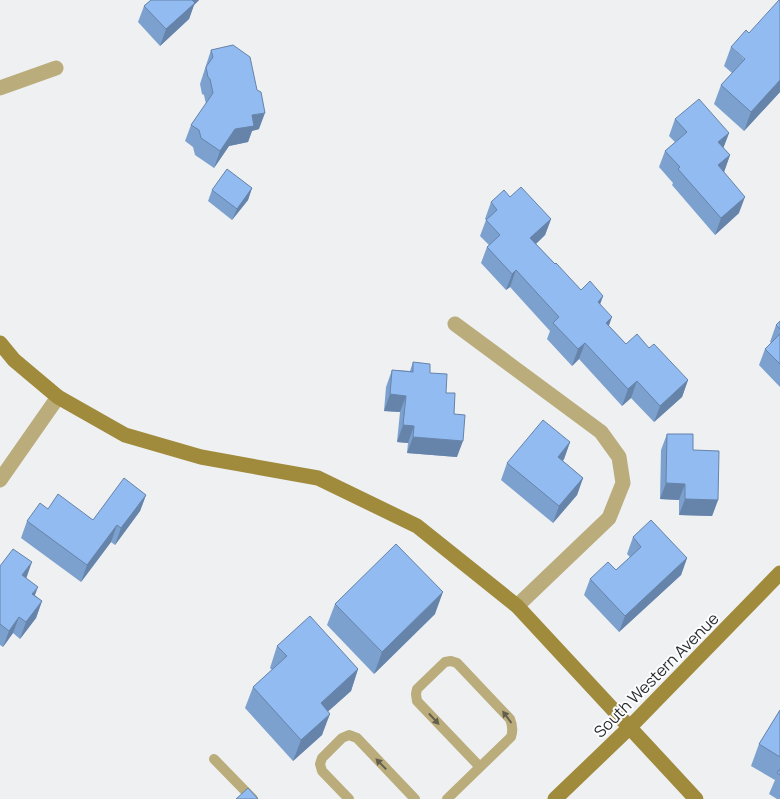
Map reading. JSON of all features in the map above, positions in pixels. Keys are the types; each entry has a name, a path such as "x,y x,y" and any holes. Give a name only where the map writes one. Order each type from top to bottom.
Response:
{"street":[{"path":"0,88 56,68"},
{"path":"455,324 602,432 619,457 623,483 608,518 517,606"},
{"path":"0,343 14,360 58,397 125,434 201,457 318,478 418,526 517,606 696,799"},
{"path":"0,480 58,397"},
{"name":"South Western Avenue","path":"554,799 630,727 780,573"}],"lane":[{"path":"447,799 511,737 512,725 510,719 457,663 445,662 417,689 417,701 480,767"},
{"path":"349,799 322,771 320,764 322,758 342,738 349,735 357,738 415,799"},
{"path":"214,759 253,799"}],"building":[{"path":"151,0 192,0 195,3 166,29 144,6"},
{"path":"779,0 780,80 751,112 721,85 745,59 731,47 746,30 749,33"},
{"path":"233,45 250,57 257,90 261,92 265,113 252,115 254,126 235,129 220,151 201,138 199,130 191,125 213,93 206,67 213,57 211,50"},
{"path":"699,99 729,133 718,142 730,155 718,165 745,197 721,218 678,169 680,167 665,151 687,132 675,119"},
{"path":"227,169 252,188 237,209 212,190"},
{"path":"521,187 551,219 530,238 581,290 590,281 603,296 598,302 612,317 606,323 626,344 637,334 649,348 654,344 688,380 660,406 637,381 628,389 585,343 578,349 553,323 559,317 516,270 512,274 487,247 500,235 486,220 497,210 491,202 504,190 510,197"},
{"path":"780,321 780,329 776,325"},
{"path":"780,334 780,364 765,349"},
{"path":"413,362 430,364 430,373 447,374 446,393 455,393 454,414 465,415 463,441 413,437 414,426 403,425 406,396 390,394 392,370 413,372"},
{"path":"543,420 570,442 558,457 583,478 559,506 507,463"},
{"path":"667,434 693,434 693,450 719,451 718,500 685,499 685,484 666,483"},
{"path":"124,478 146,495 121,528 117,525 87,565 27,521 40,503 48,509 58,494 93,520"},
{"path":"651,520 687,558 625,616 590,579 608,562 616,570 641,547 633,537"},
{"path":"396,544 443,592 382,652 335,604"},
{"path":"13,549 32,562 22,575 38,587 32,594 42,601 26,622 19,617 9,631 0,624 0,566"},
{"path":"310,616 358,669 321,703 330,714 301,740 253,687 287,656 277,646"},
{"path":"780,710 780,757 759,744"},
{"path":"248,788 258,799 236,799"}]}
